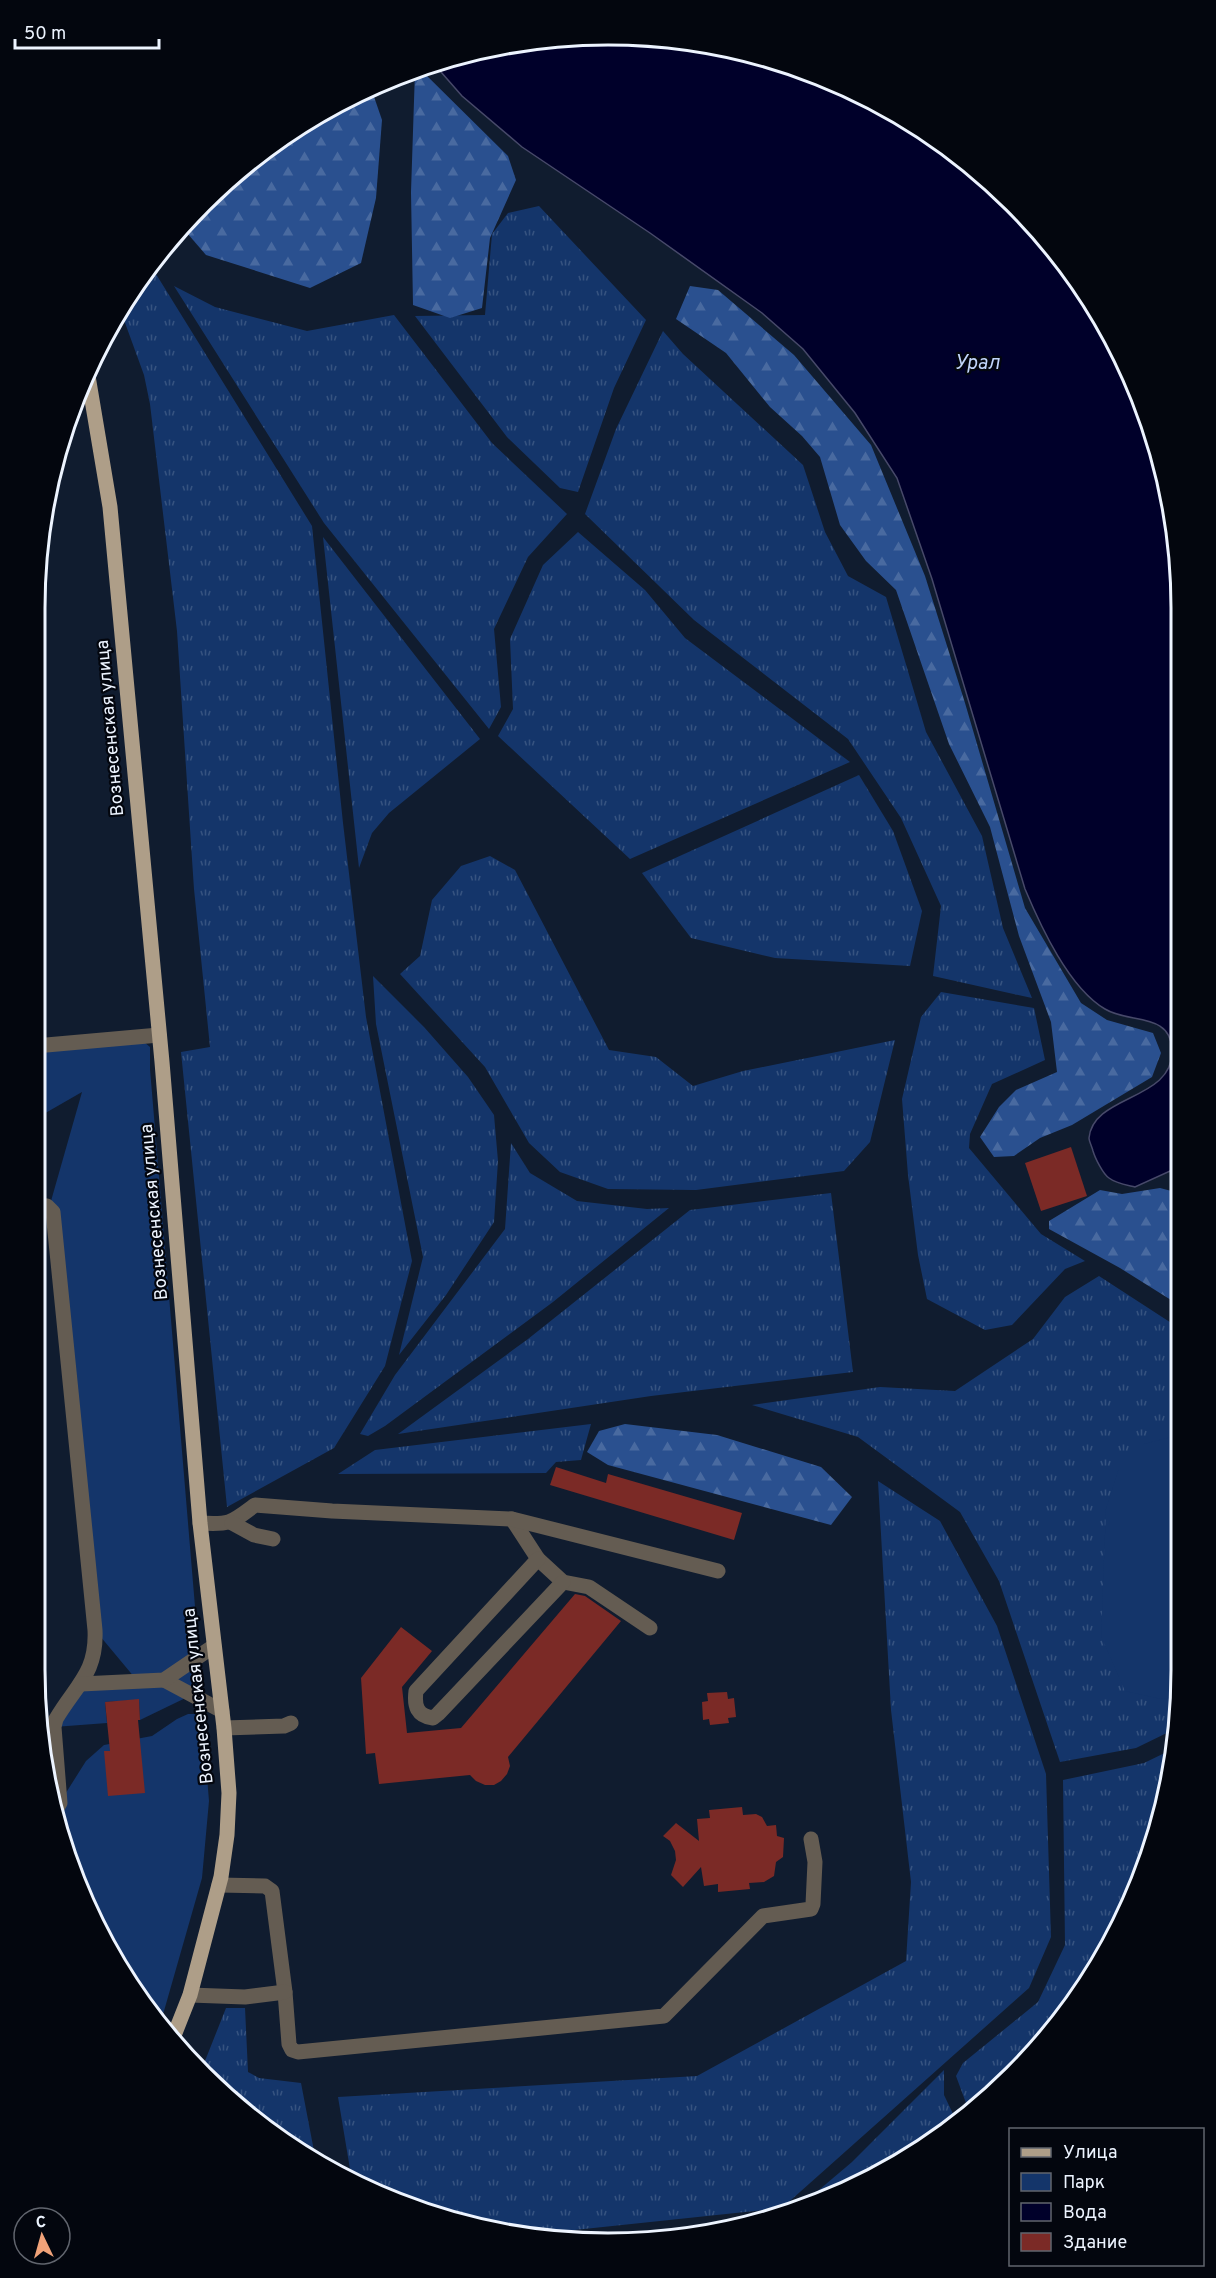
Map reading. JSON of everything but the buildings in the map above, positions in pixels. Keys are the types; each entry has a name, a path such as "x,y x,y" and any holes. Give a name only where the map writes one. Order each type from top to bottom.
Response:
{"main road":[{"name":"Вознесенская улица","path":"89,390 110,507 159,1035 200,1523 224,1728 229,1793 227,1835 219,1885 190,1995 176,2030"}],"lane":[{"path":"45,1045 159,1035"},
{"path":"45,1206 53,1212 96,1648 91,1665 56,1719 54,1727 59,1795"},
{"path":"200,1523 223,1525 232,1522 255,1505 332,1511 512,1519 718,1571"},
{"path":"512,1519 538,1559 563,1582 589,1587 650,1628"},
{"path":"232,1522 254,1535 273,1539"},
{"path":"538,1559 416,1691 415,1705 419,1712 425,1717 433,1718 438,1714 563,1582"},
{"path":"164,1680 214,1646"},
{"path":"81,1683 164,1680 222,1711"},
{"path":"224,1728 284,1726 291,1723"},
{"path":"219,1885 265,1886 272,1891 289,2044 292,2050 298,2052 664,2016 763,1916 811,1909 815,1862 811,1839"},
{"path":"190,1995 245,1997 285,1992"}],"green space":[{"path":"426,75 508,156 516,180 490,238 482,308 450,318 413,305 411,192 415,80"},
{"path":"374,96 382,120 376,198 361,263 310,288 206,255 188,234 210,210 265,161 295,140 327,120"},
{"path":"539,206 646,320 614,388 578,492 560,488 507,437 415,316 485,315 492,234 508,213"},
{"path":"155,273 312,526 366,1017 412,1261 385,1366 334,1448 227,1507 181,1052 210,1047 194,889 177,631 150,404 144,375 124,320"},
{"path":"174,286 215,307 307,331 394,315 492,443 567,514 528,557 494,629 501,707 489,729 324,523"},
{"path":"690,286 718,290 794,355 871,445 925,576 1025,908 1081,1003 1107,1020 1153,1033 1161,1053 1152,1077 1072,1125 1040,1138 1014,1156 994,1157 980,1137 999,1107 1016,1090 1057,1072 1051,1022 1019,936 990,827 949,744 896,590 866,561 840,525 820,457 802,436 770,407 726,353 676,319"},
{"path":"663,331 683,354 803,465 825,532 848,576 886,597 926,732 982,836 1003,928 1032,998 933,976 941,906 901,818 848,739 694,620 585,514 616,429"},
{"path":"578,532 645,590 685,638 850,762 630,859 498,736 513,709 510,639 543,565"},
{"path":"323,537 480,739 389,813 372,833 359,868"},
{"path":"859,775 893,831 922,911 910,966 775,958 691,938 642,873"},
{"path":"490,856 515,870 609,1050 656,1057 693,1086 743,1071 895,1040 870,1142 844,1171 696,1190 608,1189 560,1172 529,1143 485,1067 400,974 420,956 432,900 461,866"},
{"path":"373,976 424,1027 468,1077 494,1115 498,1161 494,1222 446,1295 399,1355 423,1257 376,1024"},
{"path":"941,992 1034,1008 1045,1060 992,1084 970,1134 969,1148 1041,1234 1085,1261 1065,1269 1012,1325 985,1330 927,1299 918,1255 902,1099 921,1017"},
{"path":"144,1042 150,1047 202,1690 140,1720 139,1700 105,1702 107,1723 54,1727 81,1684 135,1678 95,1630 49,1208 82,1092 45,1113 45,1046"},
{"path":"511,1143 530,1173 577,1201 647,1209 669,1208 553,1302 385,1426 368,1436 360,1434 395,1375 505,1229"},
{"path":"1160,1188 1171,1191 1171,1300 1120,1268 1049,1229 1049,1221 1100,1190 1122,1194"},
{"path":"831,1193 853,1372 651,1396 398,1434 528,1339 690,1210"},
{"path":"1099,1276 1171,1323 1171,1670 1167,1733 1136,1748 1060,1762 999,1581 960,1512 858,1437 752,1405 880,1387 955,1391 1033,1339 1065,1297"},
{"path":"591,1424 581,1460 556,1462 546,1473 338,1474 375,1450"},
{"path":"625,1424 717,1435 821,1467 852,1497 831,1525 608,1465 587,1452 599,1431"},
{"path":"1171,1437 1170,1698 1161,1699 1125,1691 1101,1636 1106,1509 1118,1471 1144,1444"},
{"path":"878,1481 940,1521 997,1626 1046,1774 1051,1937 1029,1988 787,2204 769,2209 563,2231 498,2222 462,2214 393,2190 350,2170 338,2097 697,2076 906,1961 911,1882 891,1710"},
{"path":"188,1714 202,1714 209,1801 202,1878 163,2015 120,1952 103,1919 75,1851 61,1801 86,1761 104,1745 152,1736"},
{"path":"1164,1753 1152,1816 1141,1851 1113,1919 1096,1952 1055,2013 1031,2041 1006,2068 966,2103 956,2076 963,2063 1038,2002 1065,1945 1063,1780 1144,1763"},
{"path":"226,2008 245,2008 248,2072 259,2078 301,2083 314,2150 265,2117 205,2062"},
{"path":"944,2070 944,2095 954,2115 890,2158 816,2193 852,2162"}],"water":[{"name":"Урал","path":"571,46 645,46 718,56 754,64 789,75 857,103 921,140 951,161 1006,210 1055,265 1096,326 1128,393 1152,462 1166,535 1171,608 1171,1044 1170,1038 1157,1024 1115,1014 1092,999 1068,972 1039,921 1025,889 932,579 897,478 855,413 803,349 762,313 650,233 522,147 462,96 440,71 498,56"},
{"name":"Урал","path":"1171,1056 1171,1171 1135,1187 1118,1183 1107,1176 1096,1158 1089,1138 1094,1124 1104,1113 1148,1089 1169,1067"}]}
